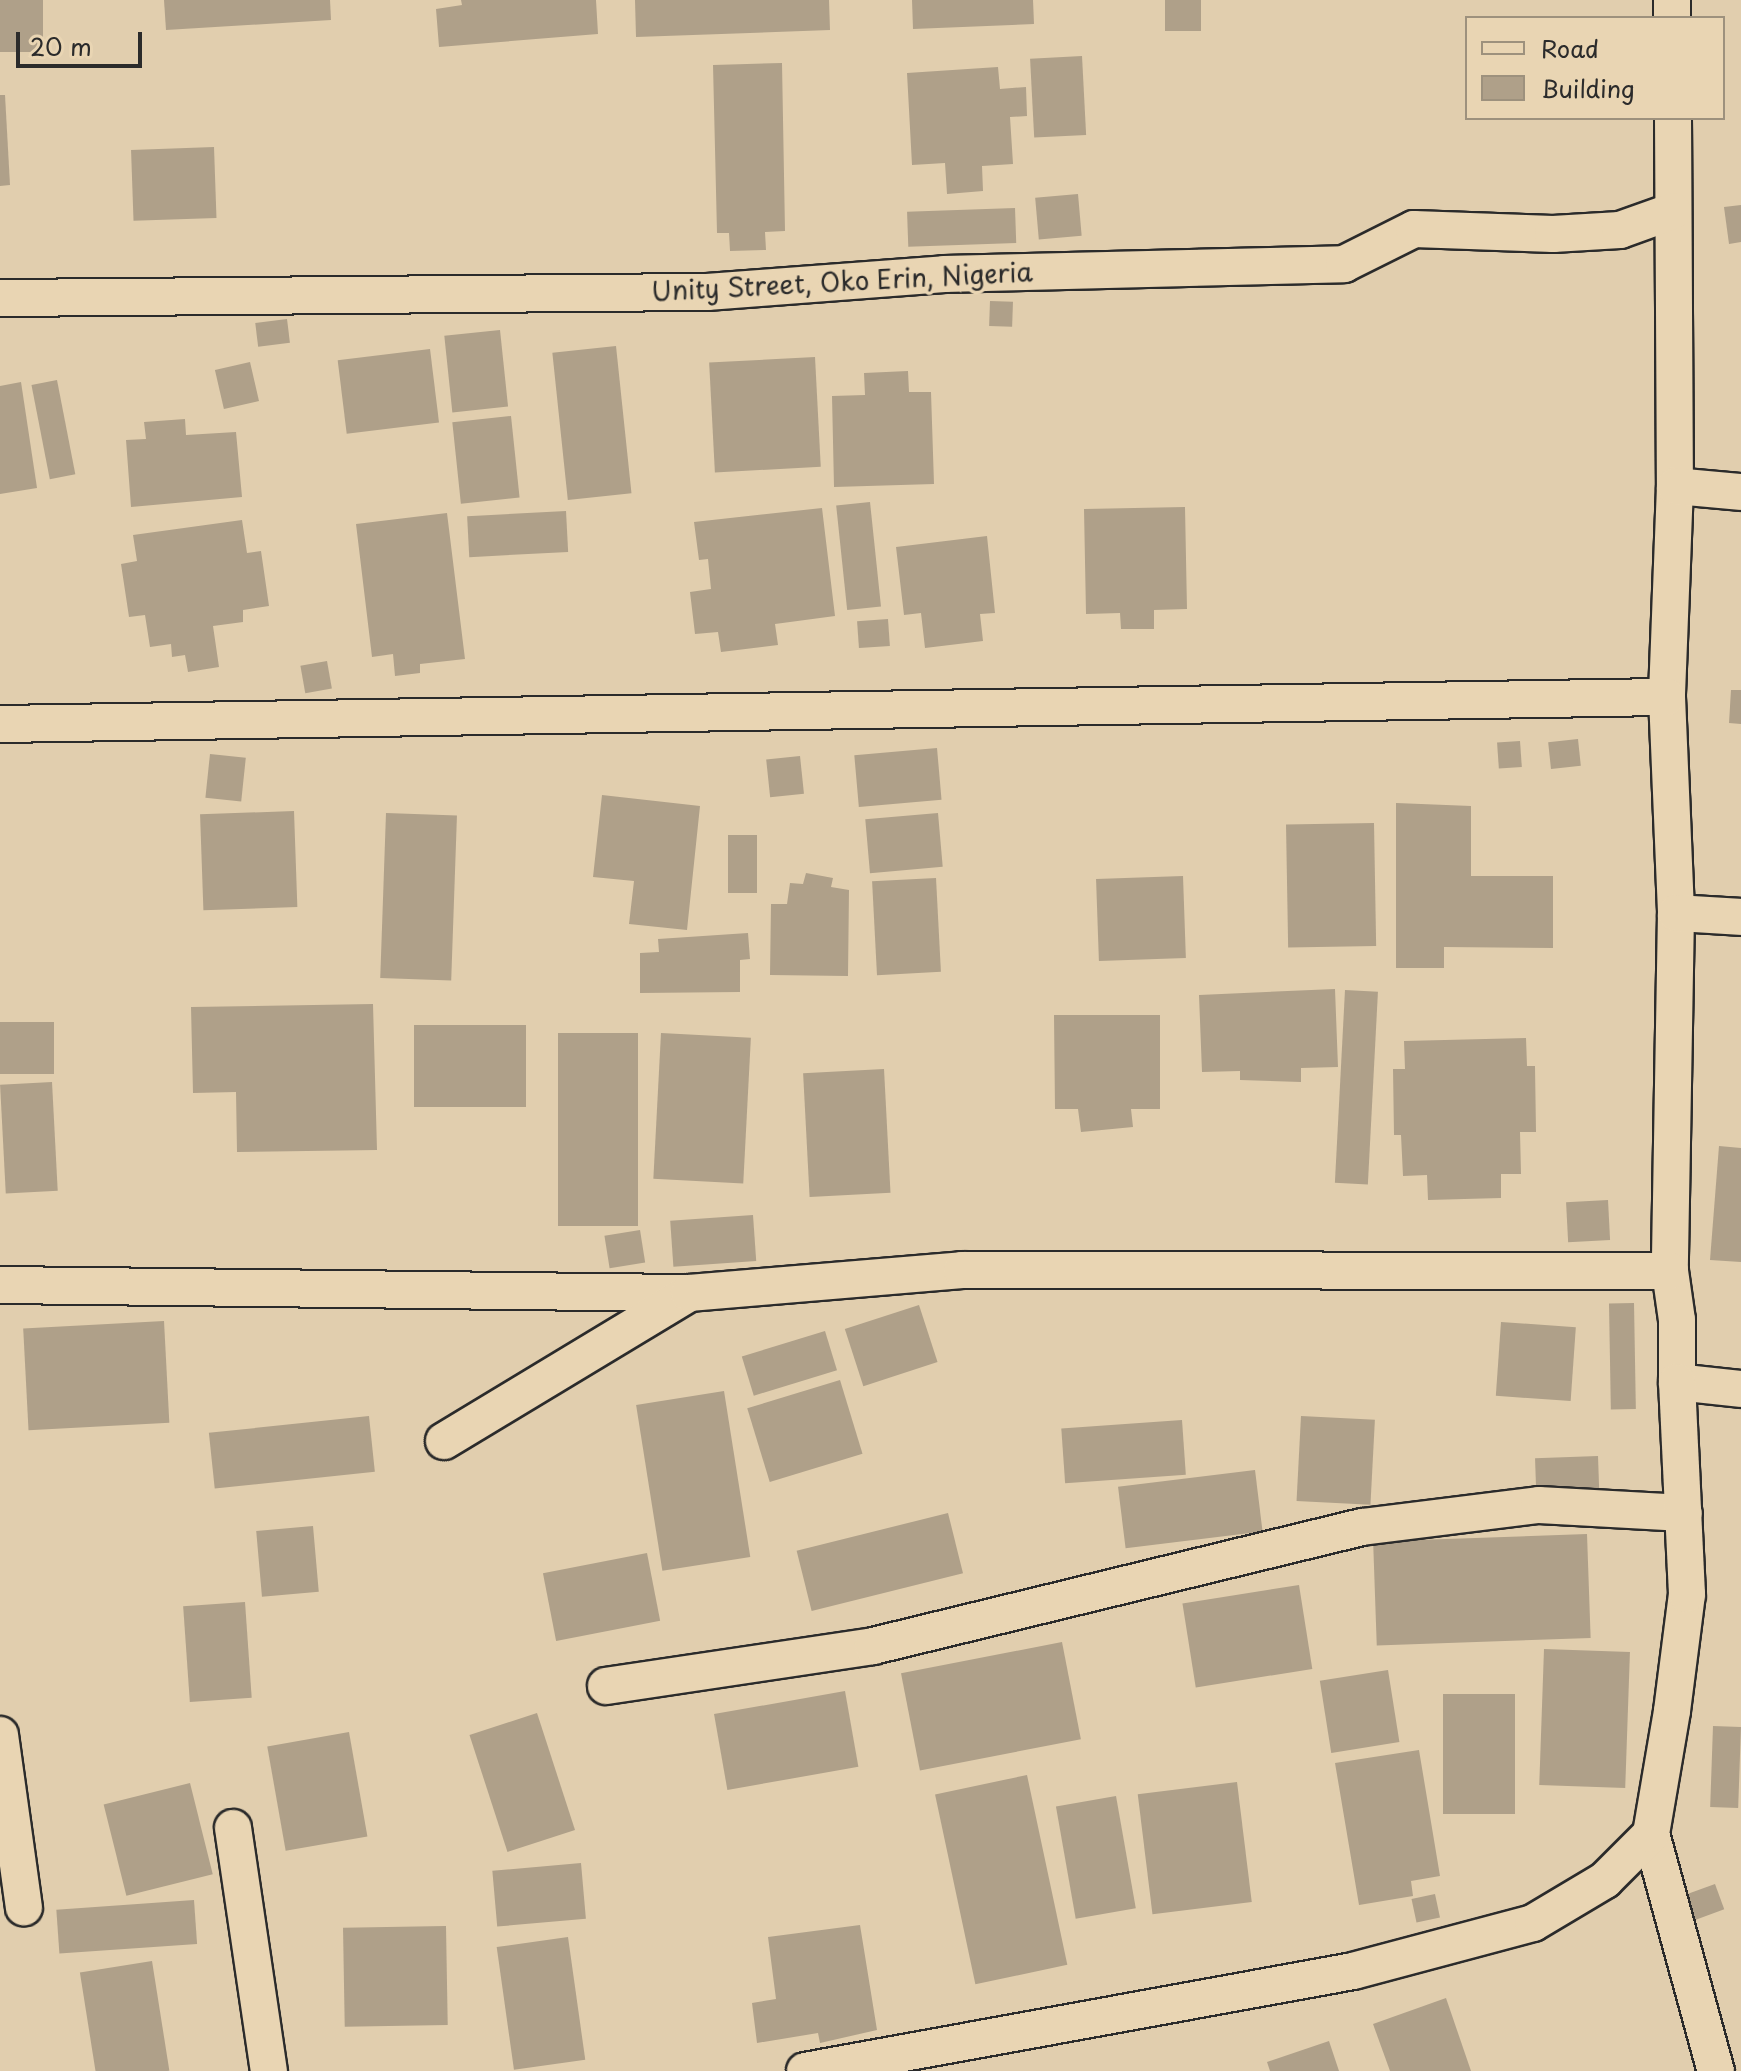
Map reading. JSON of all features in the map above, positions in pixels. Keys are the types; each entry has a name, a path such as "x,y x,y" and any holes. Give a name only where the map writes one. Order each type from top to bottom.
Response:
{"street":[{"path":"1673,120 1675,486 1667,697 1676,913 1670,1271 1677,1320 1687,1594 1672,1711 1651,1834 1716,2071"},
{"name":"Unity Street, Oko Erin, Nigeria","path":"0,298 707,292 944,274 1344,264 1414,229 1567,234 1620,230 1673,211"},
{"path":"1675,486 1741,492"},
{"path":"0,724 1667,697"},
{"path":"1676,913 1741,917"},
{"path":"0,1285 689,1293 962,1270 1670,1271"},
{"path":"444,1441 689,1293"},
{"path":"1677,1382 1741,1389"},
{"path":"606,1686 873,1646 1362,1527 1539,1505 1684,1513"},
{"path":"0,1735 24,1907"},
{"path":"233,1828 269,2071"},
{"path":"805,2071 1353,1971 1533,1923 1605,1880 1651,1834"},
{"path":"1730,2071 1741,2067"}],"building":[{"path":"0,0 43,0 43,52 0,52"},
{"path":"164,0 330,0 331,20 166,30"},
{"path":"461,0 596,0 598,34 439,47 436,9 462,5"},
{"path":"635,0 829,0 830,30 636,37"},
{"path":"912,0 1033,0 1034,24 913,29"},
{"path":"1165,0 1201,0 1201,31 1165,31"},
{"path":"1082,56 1086,135 1034,138 1030,59"},
{"path":"782,63 785,231 765,232 766,250 730,251 729,233 717,233 713,65"},
{"path":"998,67 1000,89 1026,87 1027,116 1010,117 1013,164 982,166 983,191 947,194 945,163 912,165 907,73"},
{"path":"0,95 5,95 10,185 0,186"},
{"path":"214,147 216,218 134,221 131,150"},
{"path":"1078,194 1082,236 1039,240 1035,198"},
{"path":"1741,205 1741,242 1729,244 1724,207"},
{"path":"1015,208 1016,243 908,247 907,212"},
{"path":"990,301 1013,302 1012,327 989,326"},
{"path":"287,319 290,343 258,347 255,323"},
{"path":"500,330 508,407 452,412 444,336"},
{"path":"616,346 631,493 568,500 552,353"},
{"path":"430,349 439,422 347,434 338,360"},
{"path":"815,357 821,467 715,472 709,363"},
{"path":"250,362 259,401 224,409 215,370"},
{"path":"908,371 909,392 931,392 934,484 834,487 832,396 865,395 864,373"},
{"path":"57,380 75,474 50,479 31,385"},
{"path":"21,382 37,488 0,494 0,386"},
{"path":"511,416 520,498 461,504 452,422"},
{"path":"185,419 186,435 236,432 242,497 131,507 126,440 146,439 144,422"},
{"path":"870,502 881,606 847,610 836,506"},
{"path":"1185,507 1187,609 1154,610 1154,629 1121,629 1120,613 1086,614 1084,509"},
{"path":"822,508 835,616 775,624 778,645 721,652 718,632 695,634 690,592 711,589 708,559 699,560 694,522"},
{"path":"566,511 568,552 469,557 467,516"},
{"path":"447,513 465,659 420,664 420,673 395,676 393,654 372,657 356,524"},
{"path":"242,520 247,553 261,551 269,606 243,610 243,622 213,626 219,667 188,672 185,655 172,657 171,644 150,647 145,615 129,617 121,564 137,561 133,535"},
{"path":"987,536 995,613 980,614 983,641 925,648 921,613 904,615 896,547"},
{"path":"888,619 890,646 859,648 857,621"},
{"path":"327,661 332,689 305,693 300,666"},
{"path":"1731,690 1741,690 1741,724 1729,723"},
{"path":"1578,739 1581,766 1551,769 1548,742"},
{"path":"1520,741 1522,767 1499,769 1497,743"},
{"path":"937,748 942,800 859,807 854,755"},
{"path":"210,754 246,758 241,802 205,798"},
{"path":"800,756 804,794 770,797 766,760"},
{"path":"602,795 700,806 687,930 629,924 634,881 593,877"},
{"path":"1396,803 1471,806 1471,876 1553,876 1553,948 1444,947 1444,968 1396,968"},
{"path":"294,811 297,907 203,910 200,814"},
{"path":"386,813 457,815 451,980 380,978"},
{"path":"938,813 943,867 870,873 865,819"},
{"path":"1374,823 1376,946 1288,948 1286,825"},
{"path":"728,835 757,835 757,893 728,893"},
{"path":"806,873 833,878 831,887 849,890 848,976 770,975 771,904 787,904 790,883 803,884"},
{"path":"1183,876 1186,958 1099,961 1096,879"},
{"path":"936,878 941,972 877,975 872,881"},
{"path":"748,933 750,959 740,960 740,992 640,993 640,953 659,952 658,939"},
{"path":"1335,989 1338,1067 1301,1068 1301,1082 1240,1080 1240,1071 1202,1072 1199,995"},
{"path":"1345,990 1378,992 1368,1184 1335,1183"},
{"path":"373,1004 377,1150 237,1152 236,1092 193,1093 191,1007"},
{"path":"1054,1015 1160,1015 1160,1109 1131,1109 1133,1127 1081,1132 1078,1109 1055,1109"},
{"path":"0,1022 54,1022 54,1074 0,1074"},
{"path":"414,1025 526,1025 526,1107 414,1107"},
{"path":"558,1033 638,1033 638,1226 558,1226"},
{"path":"661,1033 751,1038 743,1184 653,1179"},
{"path":"1526,1038 1527,1066 1535,1066 1536,1132 1520,1132 1521,1174 1501,1174 1501,1198 1428,1200 1427,1175 1403,1176 1401,1135 1394,1135 1393,1069 1405,1069 1404,1041"},
{"path":"884,1069 890,1193 810,1197 803,1073"},
{"path":"52,1082 58,1191 6,1194 0,1085"},
{"path":"1719,1146 1741,1148 1741,1262 1710,1260"},
{"path":"1608,1200 1610,1240 1568,1242 1566,1202"},
{"path":"753,1215 756,1261 673,1267 670,1221"},
{"path":"640,1230 645,1263 610,1268 604,1236"},
{"path":"1609,1303 1634,1303 1636,1409 1611,1409"},
{"path":"919,1305 938,1362 863,1386 845,1329"},
{"path":"164,1321 169,1423 29,1430 23,1328"},
{"path":"1501,1322 1576,1327 1571,1401 1496,1396"},
{"path":"825,1331 837,1370 754,1396 742,1356"},
{"path":"840,1380 863,1454 770,1482 747,1408"},
{"path":"724,1391 750,1557 662,1571 636,1405"},
{"path":"369,1416 375,1472 215,1489 209,1433"},
{"path":"1301,1416 1375,1420 1370,1505 1297,1501"},
{"path":"1182,1420 1186,1475 1065,1483 1061,1428"},
{"path":"1598,1456 1599,1491 1536,1493 1535,1458"},
{"path":"1255,1470 1263,1532 1126,1548 1118,1487"},
{"path":"948,1513 963,1573 812,1611 797,1551"},
{"path":"313,1526 319,1592 262,1597 256,1531"},
{"path":"1587,1534 1591,1638 1377,1645 1373,1541"},
{"path":"647,1553 660,1621 556,1641 543,1573"},
{"path":"1299,1585 1312,1669 1196,1687 1182,1603"},
{"path":"245,1602 252,1698 190,1702 183,1606"},
{"path":"1062,1642 1081,1739 920,1770 901,1673"},
{"path":"1544,1649 1630,1652 1625,1788 1539,1785"},
{"path":"1388,1670 1399,1742 1331,1753 1320,1681"},
{"path":"845,1691 858,1767 727,1790 714,1714"},
{"path":"1443,1694 1515,1694 1515,1814 1443,1814"},
{"path":"537,1713 575,1830 507,1852 469,1735"},
{"path":"1713,1726 1741,1727 1738,1808 1710,1807"},
{"path":"349,1732 367,1836 286,1851 267,1746"},
{"path":"1419,1750 1440,1876 1411,1881 1413,1896 1359,1905 1335,1763"},
{"path":"1027,1775 1067,1965 975,1984 935,1795"},
{"path":"1237,1782 1252,1902 1152,1914 1138,1794"},
{"path":"190,1783 213,1874 126,1896 104,1805"},
{"path":"1116,1796 1136,1908 1076,1919 1056,1807"},
{"path":"581,1863 586,1919 497,1927 492,1871"},
{"path":"1715,1884 1724,1909 1690,1922 1681,1896"},
{"path":"1435,1894 1440,1917 1417,1922 1412,1899"},
{"path":"194,1900 197,1944 59,1954 56,1910"},
{"path":"860,1925 877,2030 820,2043 818,2033 757,2043 752,2003 776,1999 768,1937"},
{"path":"446,1926 448,2025 345,2027 343,1928"},
{"path":"568,1937 585,2060 514,2070 497,1947"},
{"path":"152,1961 169,2071 96,2071 80,1972"},
{"path":"1446,1998 1471,2071 1390,2071 1373,2024"},
{"path":"1329,2041 1339,2071 1270,2071 1267,2062"}]}
